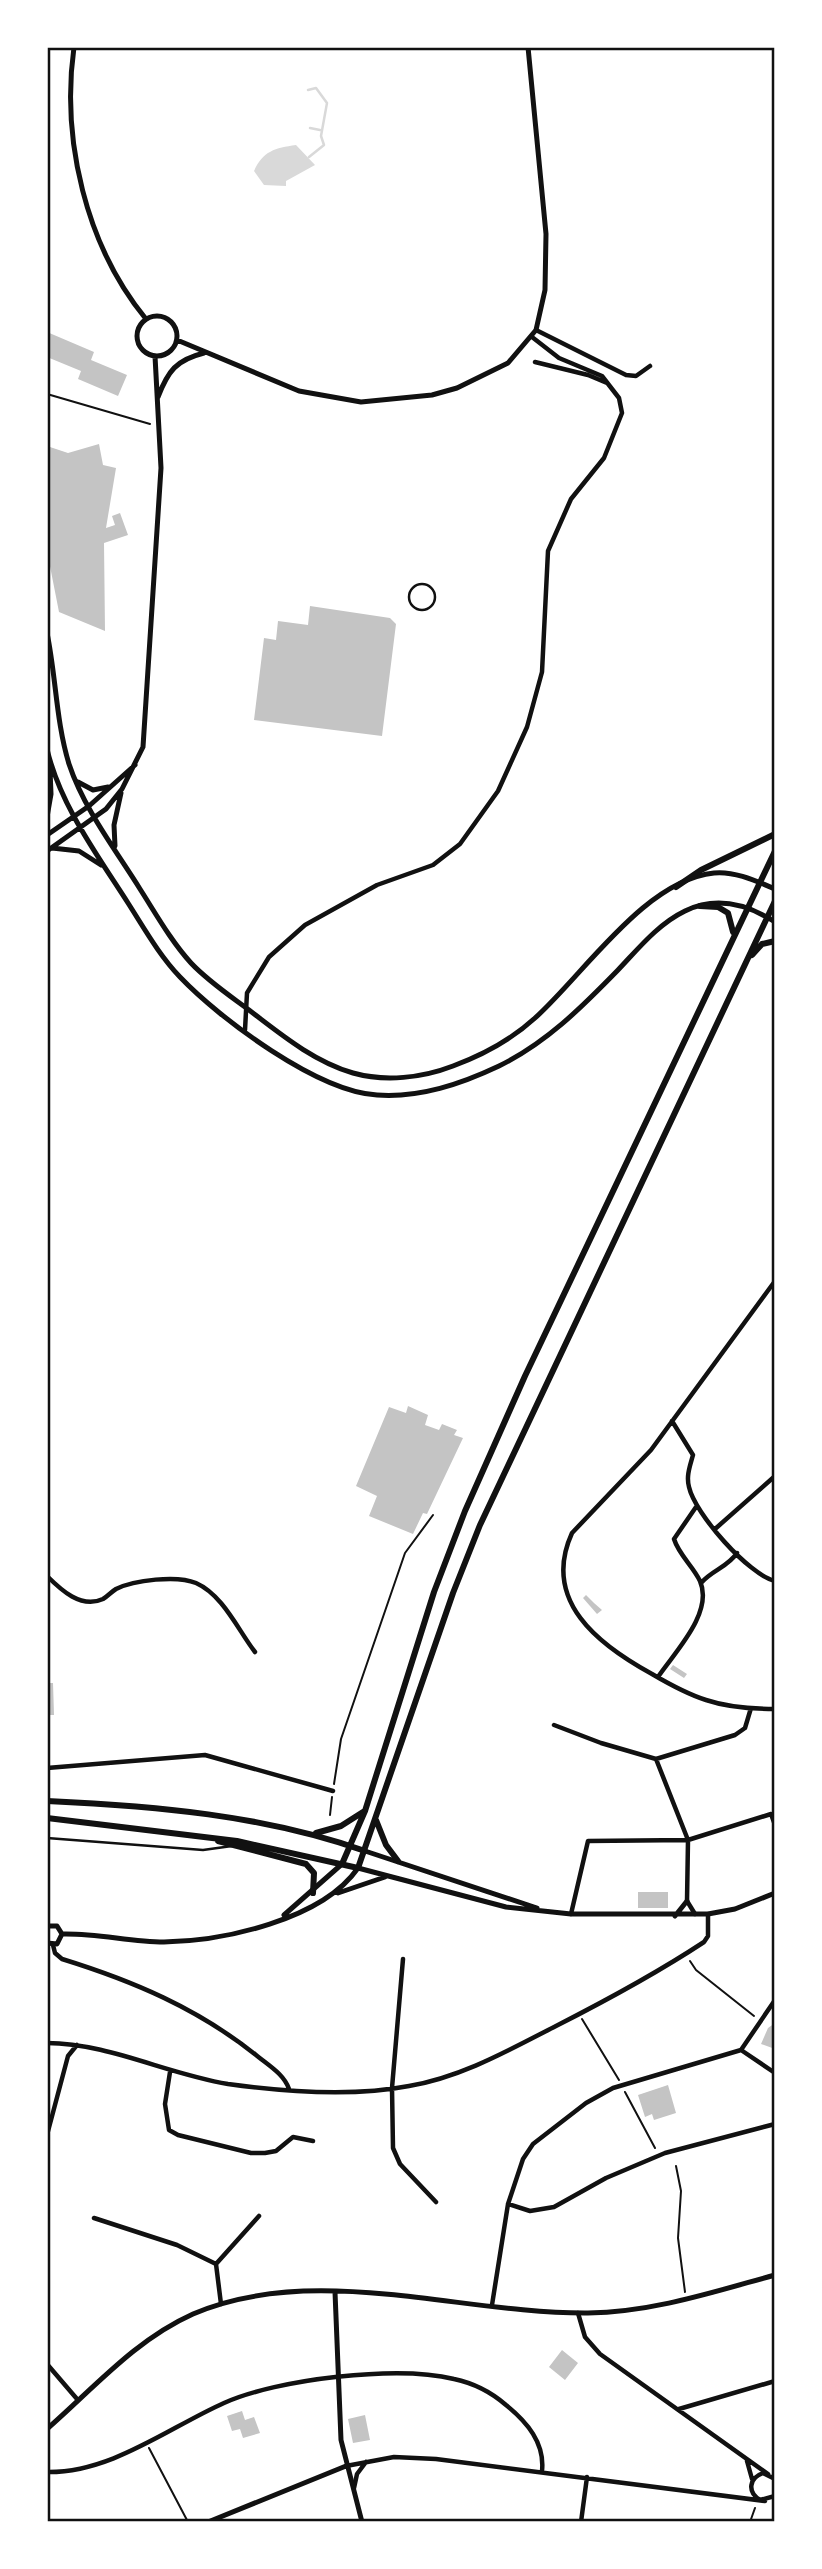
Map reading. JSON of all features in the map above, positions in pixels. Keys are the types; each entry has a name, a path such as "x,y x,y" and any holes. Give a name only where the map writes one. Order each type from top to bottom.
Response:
{"main road":[{"path":"676,887 701,870 775,834"},
{"path":"342,1864 365,1811 434,1592 465,1511 775,851"},
{"path":"47,1818 206,1836 287,1850 358,1868 453,1593 480,1525 775,901"},
{"path":"701,905 718,907 728,912 733,923 732,939"},
{"path":"745,965 762,944 775,941"},
{"path":"47,1801 245,1818 313,1833 365,1851"},
{"path":"313,1833 341,1826 365,1811"},
{"path":"376,1820 386,1845 398,1861"},
{"path":"206,1836 232,1846 306,1864 314,1873 313,1893"}],"street":[{"path":"75,47 69,87 70,113 86,200 100,243 130,300 146,319"},
{"path":"177,340 212,358 320,397 389,401 432,395 488,375 517,356 536,330 545,290 546,244 528,47"},
{"path":"158,316 169,320 176,329 177,340 166,354 155,356 145,352 137,339 139,327 146,319 158,316"},
{"path":"536,330 626,375 636,376 650,366"},
{"path":"245,1030 247,993 269,957 293,933 377,885 433,865 460,844 492,801 527,727 542,673 548,551 571,499 604,458 618,430 622,413 619,398 597,373 559,358 532,337"},
{"path":"157,400 174,365 184,358 204,353"},
{"path":"50,850 96,818 122,789 138,762 145,734 162,468 155,356"},
{"path":"535,362 588,375 607,383"},
{"path":"47,633 65,748 76,780 116,852 183,954 207,978 306,1051 351,1072 392,1078 439,1071 489,1051 528,1024 640,909 676,887 701,876 720,873 759,882 775,890"},
{"path":"47,749 51,794 47,817"},
{"path":"50,762 82,828 169,965 196,992 245,1030 313,1075 346,1089 376,1095 444,1088 497,1067 540,1042 583,1006 660,928 681,913 701,905 720,902 747,908 775,922"},
{"path":"47,835 89,806 138,762"},
{"path":"76,780 93,790 111,786"},
{"path":"116,852 114,825 122,789"},
{"path":"50,850 86,854 108,871"},
{"path":"775,1281 651,1450 578,1525 564,1549 563,1563 568,1596 591,1632 610,1648 658,1677 708,1701 775,1709"},
{"path":"673,1421 693,1455 687,1474 696,1507 757,1575 775,1581"},
{"path":"715,1529 775,1476"},
{"path":"658,1677 694,1622 703,1598 701,1583 674,1539 696,1507"},
{"path":"701,1583 707,1576 731,1563 737,1553"},
{"path":"47,1576 66,1593 83,1601 103,1599 116,1589 131,1585 177,1580 194,1583 219,1602 255,1652"},
{"path":"554,1725 601,1744 656,1759 735,1735 745,1728 751,1708"},
{"path":"47,1768 205,1755 333,1791"},
{"path":"656,1759 688,1840 687,1901 696,1915"},
{"path":"571,1914 587,1841 688,1840 771,1814 775,1825"},
{"path":"365,1851 515,1902 571,1914"},
{"path":"279,1919 313,1893 342,1864"},
{"path":"329,1897 358,1868 506,1907 571,1914 708,1914 752,1904 775,1893"},
{"path":"62,1934 160,1942 186,1941 240,1931 279,1919 305,1910 329,1897 386,1877"},
{"path":"675,1916 687,1901"},
{"path":"47,2043 78,2045 170,2072 232,2084 339,2091 392,2088 433,2081 478,2065 579,2014 685,1955 708,1936 708,1914"},
{"path":"47,1926 57,1926 62,1934 61,1941 50,1944 62,1959 131,1982 186,2006 261,2059 286,2082 289,2089"},
{"path":"403,1959 392,2088 393,2148 400,2164 436,2202"},
{"path":"492,2305 509,2204 523,2159 533,2144 586,2103 613,2088 741,2050 775,2000"},
{"path":"59,2044 67,2060"},
{"path":"47,2135 67,2060 78,2045"},
{"path":"741,2050 775,2073"},
{"path":"170,2072 165,2104 166,2125 178,2135 251,2153 276,2151 293,2137 313,2141"},
{"path":"509,2204 530,2211 554,2207 606,2178 665,2153 775,2124"},
{"path":"221,2304 216,2264 259,2216"},
{"path":"94,2218 177,2245 216,2264"},
{"path":"47,2429 115,2365 159,2333 190,2316 221,2304 272,2294 335,2292 578,2313 640,2310 775,2275"},
{"path":"335,2292 337,2378 346,2466 362,2522"},
{"path":"578,2313 585,2337 600,2354 775,2479"},
{"path":"47,2364 77,2399"},
{"path":"47,2472 84,2468 244,2396 337,2378 415,2375 443,2377 470,2384 510,2408 535,2436 542,2450 542,2471"},
{"path":"678,2409 775,2381"},
{"path":"208,2522 346,2466 394,2457 436,2459 729,2497 771,2499"},
{"path":"744,2457 751,2469 751,2490 756,2498 771,2499"},
{"path":"354,2494 357,2474 370,2460"},
{"path":"752,2481 759,2475 768,2474"},
{"path":"581,2522 587,2477"},
{"path":"729,2497 751,2490"}],"lane":[{"path":"419,584 427,585 433,591 433,603 427,608 415,607 410,601 410,592 419,584"},
{"path":"47,1838 214,1851 232,1846"}],"path":[{"path":"47,394 159,425"},
{"path":"330,1815 341,1739 405,1553 433,1515"},
{"path":"685,1955 696,1970 760,2020"},
{"path":"676,2166 681,2192 678,2238 685,2300"},
{"path":"146,2442 187,2522"},
{"path":"750,2522 758,2500"}],"shaded area":[{"path":"296,145 315,165 286,181 286,186 264,185 254,171 261,159 276,149"}],"building":[{"path":"47,332 94,352 91,360 127,375 118,396 78,379 81,371 47,357"},
{"path":"99,444 103,465 116,468 106,528 115,525 112,516 120,513 128,535 104,543 105,631 59,612 47,551 47,446 68,453"},
{"path":"310,606 390,618 396,624 382,736 254,720 264,638 276,640 278,621 308,625"},
{"path":"408,1406 428,1415 425,1425 439,1430 442,1424 457,1430 454,1435 463,1438 427,1514 423,1513 413,1534 369,1516 377,1496 356,1486 389,1407 406,1413"},
{"path":"586,1595 602,1610 597,1614 583,1598"},
{"path":"673,1665 687,1674 684,1678 670,1669"},
{"path":"47,1683 53,1683 54,1715 47,1715"},
{"path":"638,1892 668,1892 668,1908 638,1908"},
{"path":"775,2023 775,2049 761,2044 768,2028"},
{"path":"668,2085 676,2113 654,2120 652,2114 645,2117 638,2095"},
{"path":"562,2350 578,2363 565,2380 549,2367"},
{"path":"242,2411 245,2420 254,2417 260,2433 243,2438 240,2429 232,2431 227,2416"},
{"path":"365,2415 370,2440 353,2443 348,2419"}],"waterway":[{"path":"308,90 316,88 327,103 321,136 324,145 309,157"},
{"path":"310,128 320,130"}]}
